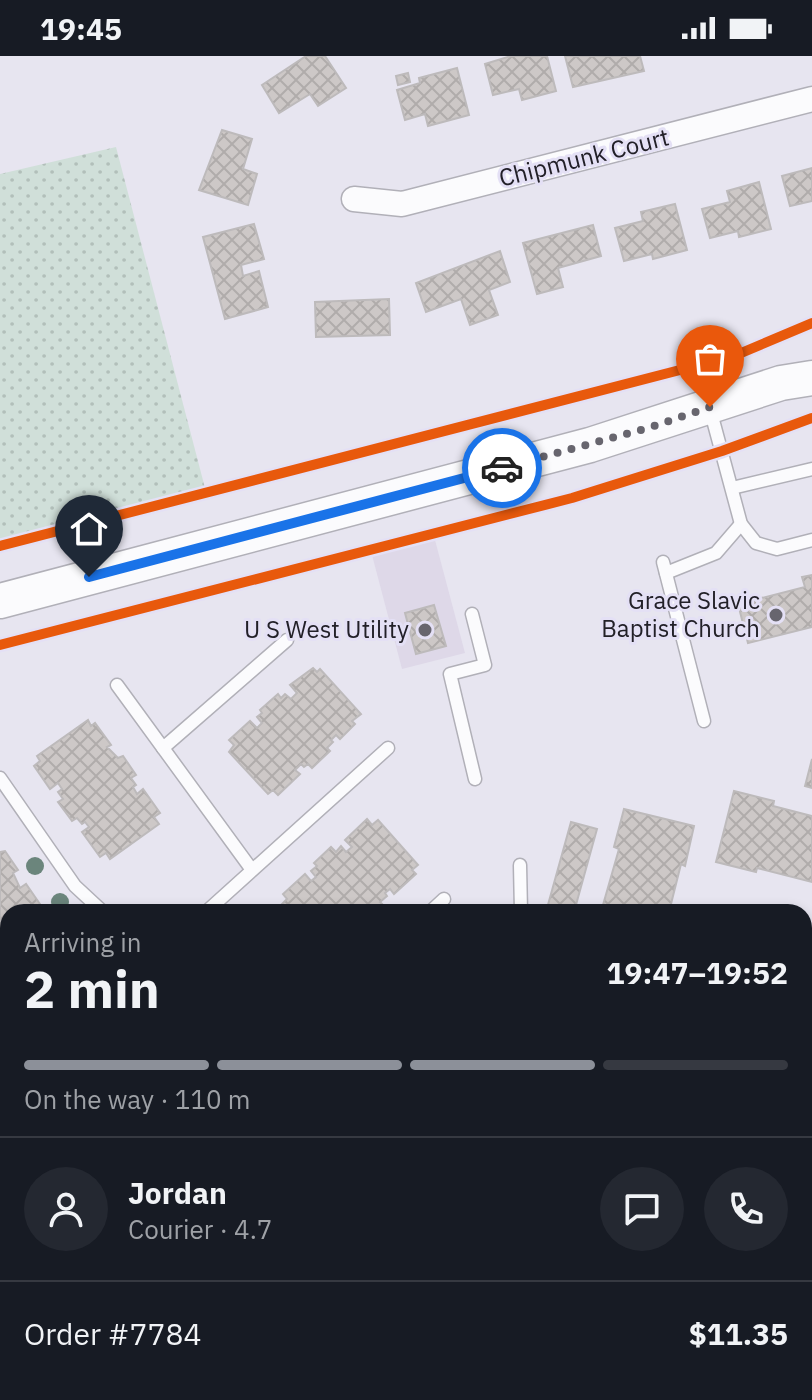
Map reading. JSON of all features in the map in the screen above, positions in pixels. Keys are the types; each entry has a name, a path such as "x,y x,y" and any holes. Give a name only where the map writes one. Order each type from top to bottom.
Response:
{"main road":[{"path":"0,601 577,449 796,380 812,361"}],"street":[{"name":"Chipmunk Court","path":"354,199 402,204 812,99"}],"lane":[{"path":"710,407 741,524 756,543 777,549 812,540"},
{"path":"732,488 812,469"},
{"path":"704,721 665,567 716,553 741,524"},
{"path":"472,614 485,665 450,674 475,779"},
{"path":"163,748 287,640"},
{"path":"117,685 252,870"},
{"path":"215,904 388,748"},
{"path":"0,778 75,886 94,904"},
{"path":"520,865 521,904"},
{"path":"439,904 444,899"}],"shaded area":[{"path":"116,147 205,488 0,541 0,174"},
{"path":"435,540 465,653 402,669 372,555"}],"building":[{"path":"306,56 325,56 346,88 318,106 310,94 279,113 262,85"},
{"path":"511,56 547,56 556,91 522,100 519,89 493,95 485,64"},
{"path":"565,56 640,56 644,71 573,87"},
{"path":"457,68 469,115 428,126 425,114 405,120 397,90 420,83 419,78"},
{"path":"408,73 410,82 398,85 396,76"},
{"path":"222,130 252,139 243,169 257,174 248,205 199,190"},
{"path":"812,168 812,201 790,206 782,176"},
{"path":"759,182 771,229 739,237 738,231 710,238 702,209 730,202 727,191"},
{"path":"675,204 687,250 653,259 652,254 624,261 615,228 643,221 641,212"},
{"path":"254,224 264,259 241,265 243,276 259,271 268,307 225,319 203,237"},
{"path":"593,225 601,256 558,268 563,287 537,294 523,243"},
{"path":"500,251 510,282 489,290 498,315 470,325 461,299 426,312 416,283"},
{"path":"389,299 390,335 316,337 315,302"},
{"name":"Grace Slavic Baptist Church","path":"812,575 812,627 748,643 738,604 805,587 802,577"},
{"name":"U S West Utility","path":"434,605 446,646 416,654 405,613"},
{"path":"313,668 317,672 320,669 361,714 340,739 336,735 331,740 333,742 327,748 330,751 312,768 301,764 295,770 300,774 278,795 273,790 268,794 229,752 234,745 229,740 250,721 257,728 262,723 257,717 262,713 260,710 278,694 281,698 285,694 291,699 297,693 290,685"},
{"path":"88,720 91,726 95,723 111,745 107,747 118,758 123,756 136,775 131,778 137,794 143,789 160,813 154,817 159,824 110,859 106,853 100,857 82,832 89,827 85,822 82,824 77,818 72,821 58,802 63,799 58,792 62,789 58,783 50,789 34,766 40,761 37,756"},
{"path":"812,759 812,788 805,786"},
{"path":"734,791 774,801 773,806 812,816 812,882 757,868 756,872 716,862"},
{"path":"624,809 694,826 685,866 681,864 671,904 603,904 619,849 614,847"},
{"path":"367,819 372,825 378,820 418,865 412,870 416,874 394,894 390,889 385,893 387,896 380,902 382,904 282,904 287,899 283,894 305,874 311,881 316,877 311,871 317,866 314,863 331,847 336,852 341,846 346,852 352,847 345,840"},
{"path":"571,822 597,829 576,904 548,904"},
{"path":"5,851 18,870 13,873 20,888 26,884 40,904 0,904 0,852"}],"cycle path":[{"path":"0,546 734,356 812,323"},
{"path":"0,645 572,498 722,451 812,418"}],"way so far":[{"path":"502,468 648,428 710,407"}],"place":[{"name":"Grace Slavic Baptist Church","path":"776,615"},
{"name":"U S West Utility","path":"425,630"}],"route":[{"path":"89,577 502,468"}]}
